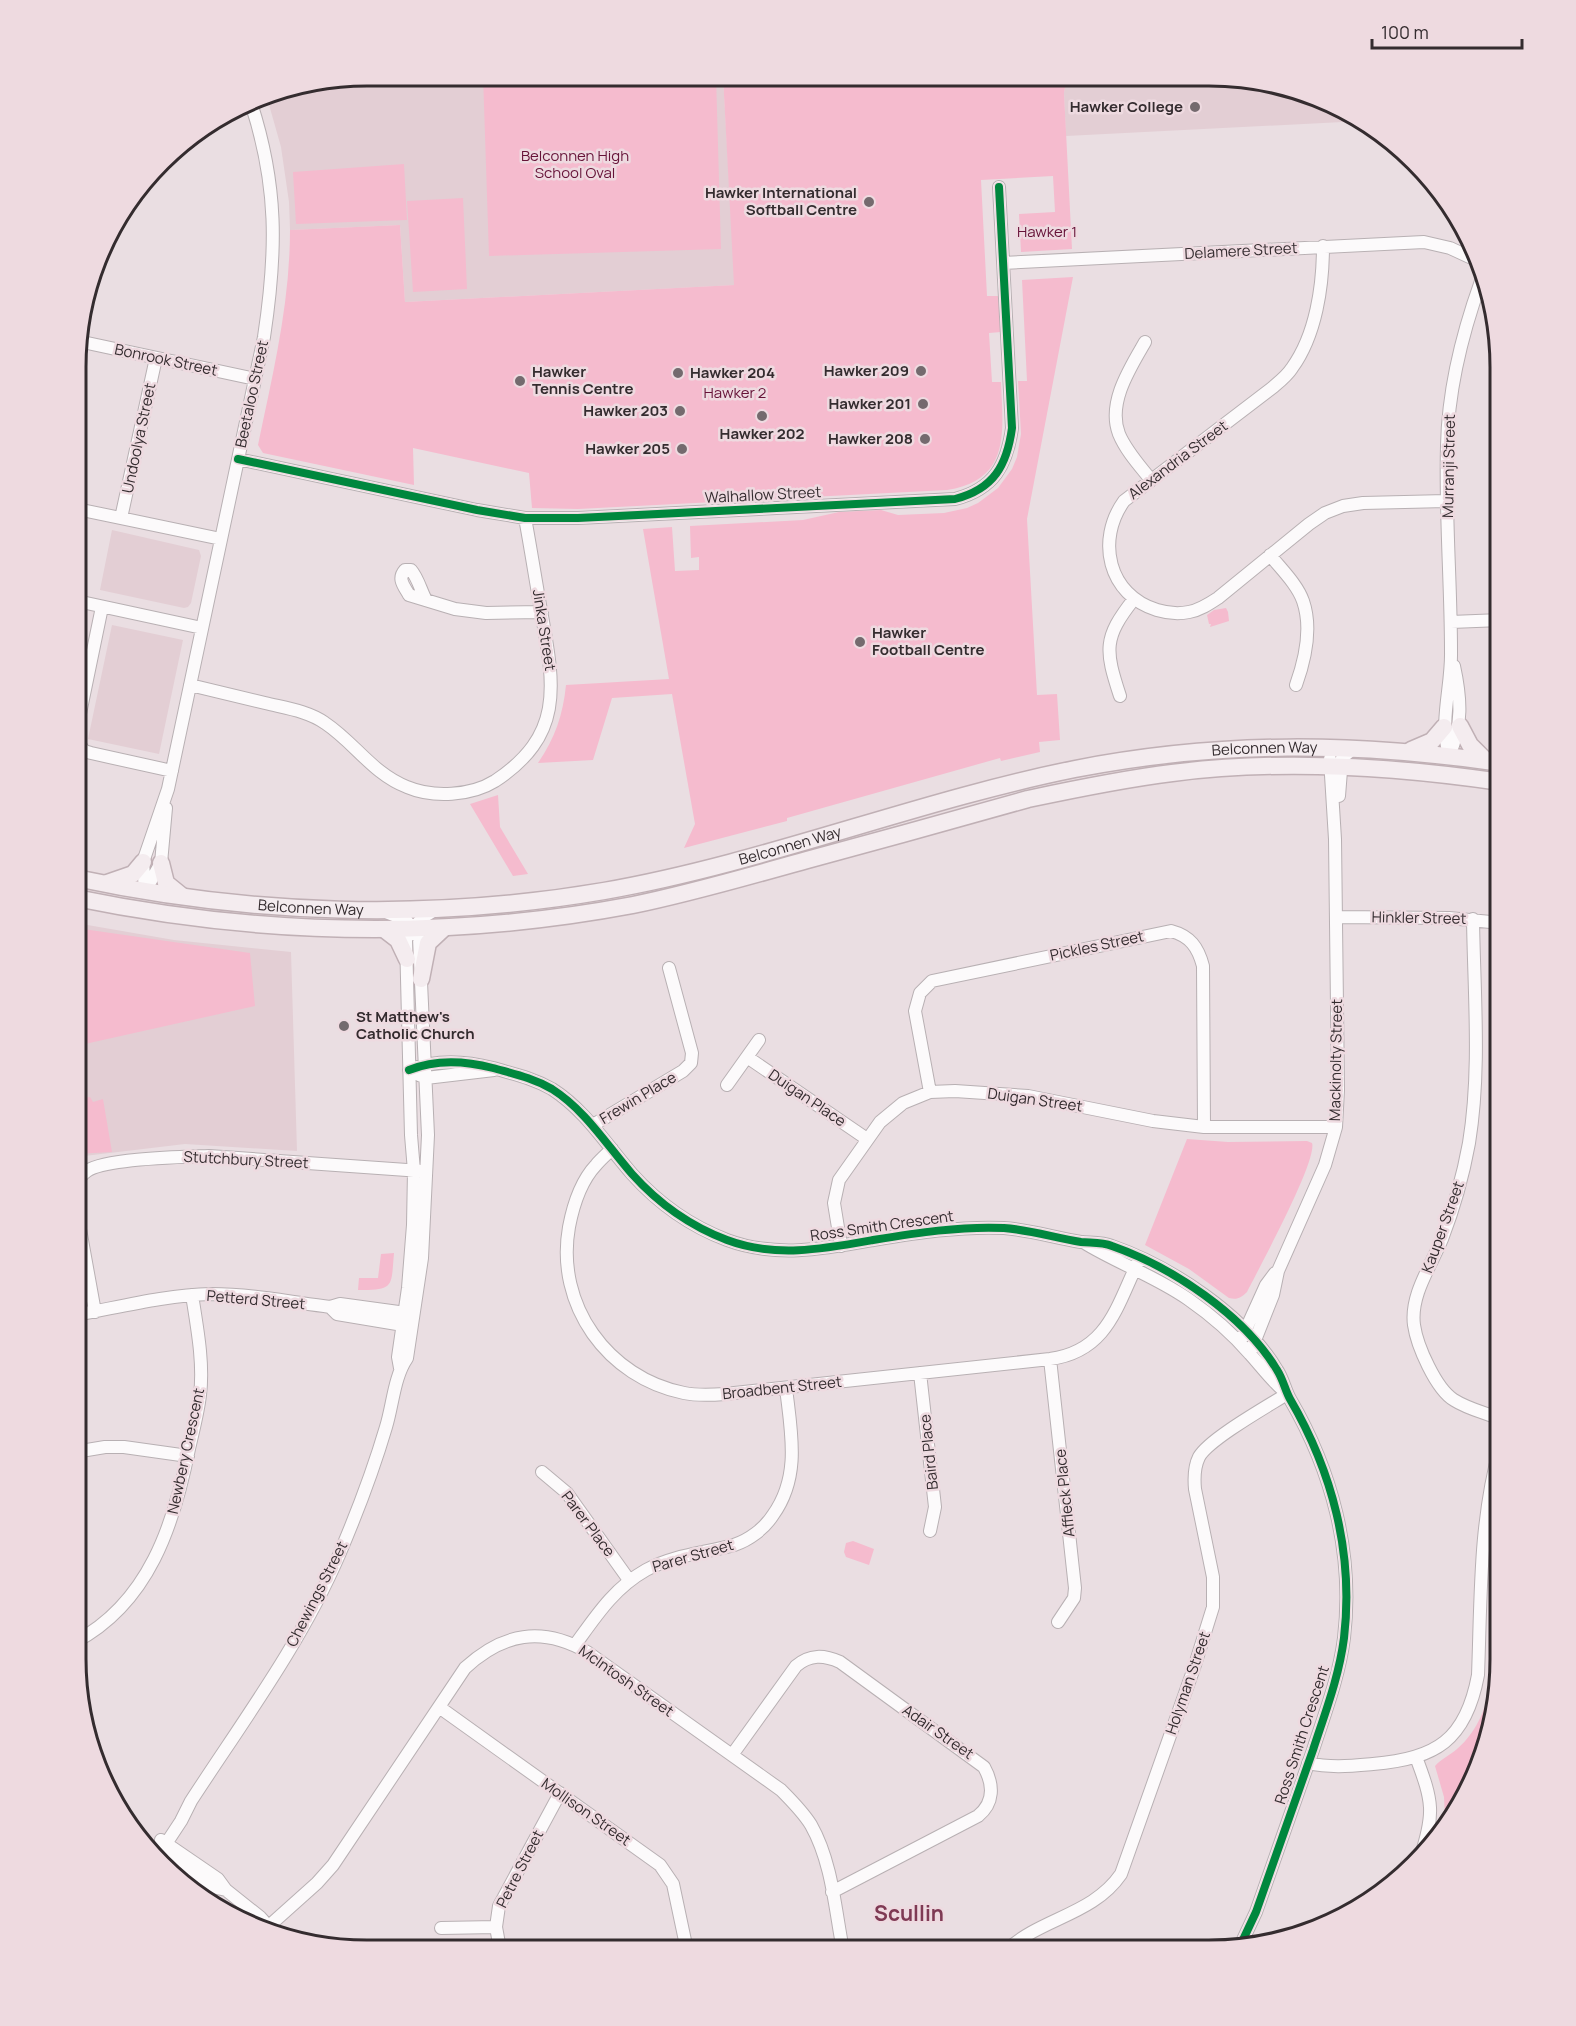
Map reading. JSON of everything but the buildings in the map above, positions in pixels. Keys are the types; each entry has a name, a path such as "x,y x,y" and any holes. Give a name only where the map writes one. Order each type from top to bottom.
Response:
{"main road":[{"path":"1407,751 1432,741 1452,727 1470,745 1490,760"},
{"name":"Belconnen Way","path":"85,880 183,897 278,907 437,908 527,902 638,884 723,864 1023,781 1116,762 1233,748 1318,747 1407,751 1490,762"},
{"path":"1420,771 1449,756 1457,767 1472,777"},
{"name":"Belconnen Way","path":"85,900 175,916 276,927 385,930 444,928 529,920 633,904 728,882 1028,799 1172,772 1267,766 1336,767 1420,771 1490,780"},
{"path":"1023,781 1028,799"},
{"path":"103,884 133,874 143,862"},
{"path":"161,863 166,883 183,897"},
{"path":"723,864 728,882"},
{"path":"110,905 133,901 145,891 151,903 175,916"},
{"path":"421,979 428,943 444,928"},
{"path":"385,930 398,940 407,959"}],"street":[{"name":"Beetaloo Street","path":"145,891 143,862 168,789 255,379 272,284 274,222 266,156 254,109"},
{"name":"Walhallow Street","path":"238,459 477,510 525,518 578,518 956,499 970,495 990,482 1000,469 1010,446 1012,428 999,187"},
{"name":"Delamere Street","path":"1003,263 1424,242 1450,248 1468,256"},
{"name":"Alexandria Street","path":"1323,246 1323,274 1311,327 1294,367 1272,388 1124,501 1116,512 1110,527 1108,542 1112,566 1119,581 1134,599 1149,607 1165,612 1189,612 1204,607 1218,598 1325,513 1343,506 1363,503 1446,501"},
{"name":"Murranji Street","path":"1449,756 1445,743 1452,727 1452,655 1446,501 1447,444 1455,375 1464,331 1479,287"},
{"path":"1145,342 1125,377 1116,408 1116,422 1126,448 1151,480"},
{"name":"Bonrook Street","path":"87,343 255,379"},
{"name":"Undoolya Street","path":"122,518 156,358"},
{"path":"85,510 221,539"},
{"name":"Jinka Street","path":"190,685 313,716 347,740 372,767 407,788 436,794 476,789 490,784 523,760 535,745 544,727 551,697 552,676 525,518"},
{"path":"1270,555 1295,586 1304,602 1307,621 1305,647 1296,684"},
{"path":"1120,696 1110,666 1111,632 1116,621 1134,599"},
{"path":"426,600 455,609 486,613 542,612"},
{"path":"85,603 202,628"},
{"path":"85,690 102,607"},
{"path":"1450,622 1490,621"},
{"path":"1318,747 1330,757 1336,767"},
{"name":"Mackinolty Street","path":"1247,1338 1273,1295 1278,1270 1325,1165 1336,1127 1338,1090 1336,767 1342,758 1354,748"},
{"path":"85,751 172,771"},
{"name":"Beetaloo Street","path":"145,891 161,863 168,789"},
{"path":"377,909 398,915 413,928 423,915 437,908"},
{"name":"Hinkler Street","path":"1336,917 1473,919 1490,921"},
{"name":"Kauper Street","path":"1473,919 1475,1063 1468,1144 1455,1202 1442,1239 1417,1296 1414,1325 1420,1347 1444,1392 1454,1400 1490,1415"},
{"name":"Chewings Street","path":"413,928 406,939 411,1135 420,1171"},
{"name":"Chewings Street","path":"158,1848 175,1816 191,1801 273,1676 310,1614 338,1558 375,1462 390,1413 400,1368 407,1358 417,1258 420,1171 428,1135 421,979 418,938 413,928"},
{"name":"Pickles Street","path":"930,1092 915,1011 920,993 932,981 1171,931 1190,940 1197,949 1203,966 1204,1127"},
{"name":"Frewin Place","path":"593,1125 683,1071 691,1063 692,1053 669,968"},
{"path":"727,1085 759,1040"},
{"name":"Duigan Place","path":"747,1057 867,1139"},
{"name":"Ross Smith Crescent","path":"410,1070 425,1064 479,1064 528,1077 550,1088 593,1125 633,1175 655,1197 679,1215 730,1242 758,1249 785,1252 963,1228 1023,1230 1082,1242 1108,1244 1247,1338"},
{"path":"410,1070 426,1078"},
{"name":"Ross Smith Crescent","path":"426,1078 498,1070"},
{"name":"Duigan Street","path":"841,1246 834,1203 839,1180 880,1122 903,1102 930,1092 955,1091 1028,1096 1153,1121 1204,1127 1336,1127"},
{"name":"Broadbent Street","path":"612,1149 594,1166 581,1188 572,1211 567,1242 568,1275 575,1299 586,1323 616,1361 626,1369 665,1388 685,1394 707,1396 786,1388 1050,1359 1073,1354 1088,1346 1101,1335 1138,1263"},
{"name":"Stutchbury Street","path":"85,1174 96,1167 179,1157 209,1156 420,1171"},
{"path":"85,1257 95,1312"},
{"name":"Ross Smith Crescent","path":"1138,1263 1174,1275 1222,1309 1278,1371 1287,1394 1306,1426 1321,1460 1333,1495 1341,1532 1346,1588 1345,1625 1336,1679 1256,1912 1244,1938"},
{"name":"Mackinolty Street","path":"1250,1353 1247,1338 1256,1307 1266,1285 1278,1270"},
{"name":"Petterd Street","path":"85,1314 192,1295 233,1295 330,1307 340,1304 409,1320"},
{"name":"Newbery Crescent","path":"85,1635 107,1619 129,1597 148,1571 170,1527 180,1495 201,1395 201,1368 192,1295"},
{"path":"1222,1309 1231,1314 1243,1314 1256,1307"},
{"name":"Ross Smith Crescent","path":"1250,1353 1287,1394"},
{"name":"Affleck Place","path":"1050,1359 1076,1588 1074,1599 1058,1622"},
{"name":"Baird Place","path":"920,1373 935,1507 930,1531"},
{"name":"Parer Street","path":"574,1645 605,1603 629,1580 657,1564 740,1542 756,1534 769,1522 784,1498 792,1469 793,1448 786,1388"},
{"name":"Holyman Street","path":"1019,1941 1100,1898 1112,1888 1121,1874 1194,1668 1213,1607 1214,1577 1195,1489 1194,1474 1198,1460 1209,1444 1287,1394"},
{"path":"85,1450 124,1447 188,1456"},
{"name":"Parer Place","path":"542,1472 567,1493 629,1580"},
{"path":"1308,1763 1329,1767 1394,1762 1416,1757 1441,1745 1455,1732 1474,1696 1478,1675 1484,1528 1490,1492"},
{"name":"McIntosh Street","path":"271,1924 317,1883 333,1865 465,1668 480,1654 497,1644 516,1638 535,1636 555,1638 574,1645 781,1790 810,1824 820,1846 841,1941"},
{"name":"Adair Street","path":"732,1755 796,1666 817,1656 828,1657 840,1662 984,1767 992,1787 991,1797 985,1810 978,1816 832,1892"},
{"name":"Mollison Street","path":"438,1707 560,1792 660,1866 673,1884 685,1941"},
{"path":"1416,1757 1431,1805 1431,1821 1426,1839"},
{"name":"Petre Street","path":"499,1941 496,1927 499,1906 560,1792"},
{"path":"161,1851 212,1887 226,1890 263,1921"},
{"path":"441,1928 496,1927"}],"shaded area":[{"path":"348,86 724,86 735,285 405,302 400,225 290,230 289,202 281,147 269,103 330,88"},
{"name":"Hawker College","path":"1065,86 1228,86 1264,91 1300,100 1348,122 1066,136"},
{"path":"112,530 199,550 201,556 191,603 188,607 100,590"},
{"path":"112,625 183,640 159,754 88,739"},
{"path":"85,925 174,940 291,952 297,1151 185,1144 85,1156"}],"green space":[{"name":"Belconnen High School Oval","path":"483,86 716,86 721,249 489,256"},
{"path":"724,86 1065,86 1072,249 1021,252 1019,214 1055,212 1053,176 981,180 987,296 999,296 1001,332 989,333 992,382 1001,382 1002,436 993,465 983,476 968,485 947,490 578,509 532,508 529,473 413,448 414,485 263,453 258,445 284,312 290,230 400,225 405,302 734,285"},
{"path":"404,164 407,220 296,224 293,172"},
{"path":"463,198 467,289 413,292 407,201"},
{"path":"1073,277 1027,519 1037,695 1057,694 1060,740 1039,742 1040,752 1001,761 1000,758 787,818 787,821 684,848 695,824 672,694 612,698 593,760 538,763 557,726 566,685 669,679 643,529 672,527 675,571 699,570 699,557 691,558 690,526 803,520 839,512 881,510 898,515 944,513 978,503 998,488 1012,469 1017,457 1021,434 1018,381 1027,381 1022,280"},
{"path":"1226,608 1229,621 1210,627 1207,615 1214,610"},
{"path":"498,795 500,827 528,874 513,876 470,804"},
{"path":"85,929 250,953 255,1006 85,1044"},
{"path":"90,1097 93,1102 103,1099 112,1152 85,1154 85,1098"},
{"path":"1187,1139 1228,1142 1307,1141 1312,1143 1306,1170 1286,1216 1247,1292 1239,1298 1229,1298 1189,1269 1145,1245"},
{"path":"394,1253 389,1284 379,1289 358,1290 359,1278 378,1278 381,1254"},
{"path":"853,1541 874,1549 869,1565 846,1557 844,1552 846,1543"},
{"path":"1489,1689 1485,1714 1476,1750 1462,1784 1445,1813 1444,1797 1435,1766 1457,1749 1471,1734 1481,1717"}],"cycle path":[{"path":"238,459 477,510 525,518 578,518 955,499 968,495 980,489 996,474 1006,453 1012,428 999,187"},
{"path":"409,1070 440,1063 472,1064 516,1074 545,1085 575,1107 632,1174 675,1213 700,1228 745,1246 781,1250 817,1249 905,1235 971,1228 1004,1228 1033,1232 1081,1242 1104,1244 1135,1255 1158,1266 1205,1295 1246,1330 1279,1373 1318,1455 1328,1484 1342,1544 1346,1575 1346,1606 1342,1652 1331,1695 1256,1912 1244,1938"}],"place":[{"name":"Hawker College","path":"1195,107"},
{"name":"Hawker International Softball Centre","path":"869,202"},
{"name":"Hawker 209","path":"921,371"},
{"name":"Hawker 204","path":"678,373"},
{"name":"Hawker Tennis Centre","path":"520,381"},
{"name":"Hawker 201","path":"923,404"},
{"name":"Hawker 203","path":"680,411"},
{"name":"Hawker 202","path":"762,416"},
{"name":"Hawker 208","path":"925,439"},
{"name":"Hawker 205","path":"682,449"},
{"name":"Hawker Football Centre","path":"860,642"},
{"name":"St Matthew's Catholic Church","path":"344,1026"}],"district":[{"name":"Scullin","path":"909,1914"}],"park label":[{"name":"Hawker 1","path":"1047,232"},
{"name":"Hawker 2","path":"735,393"}]}
